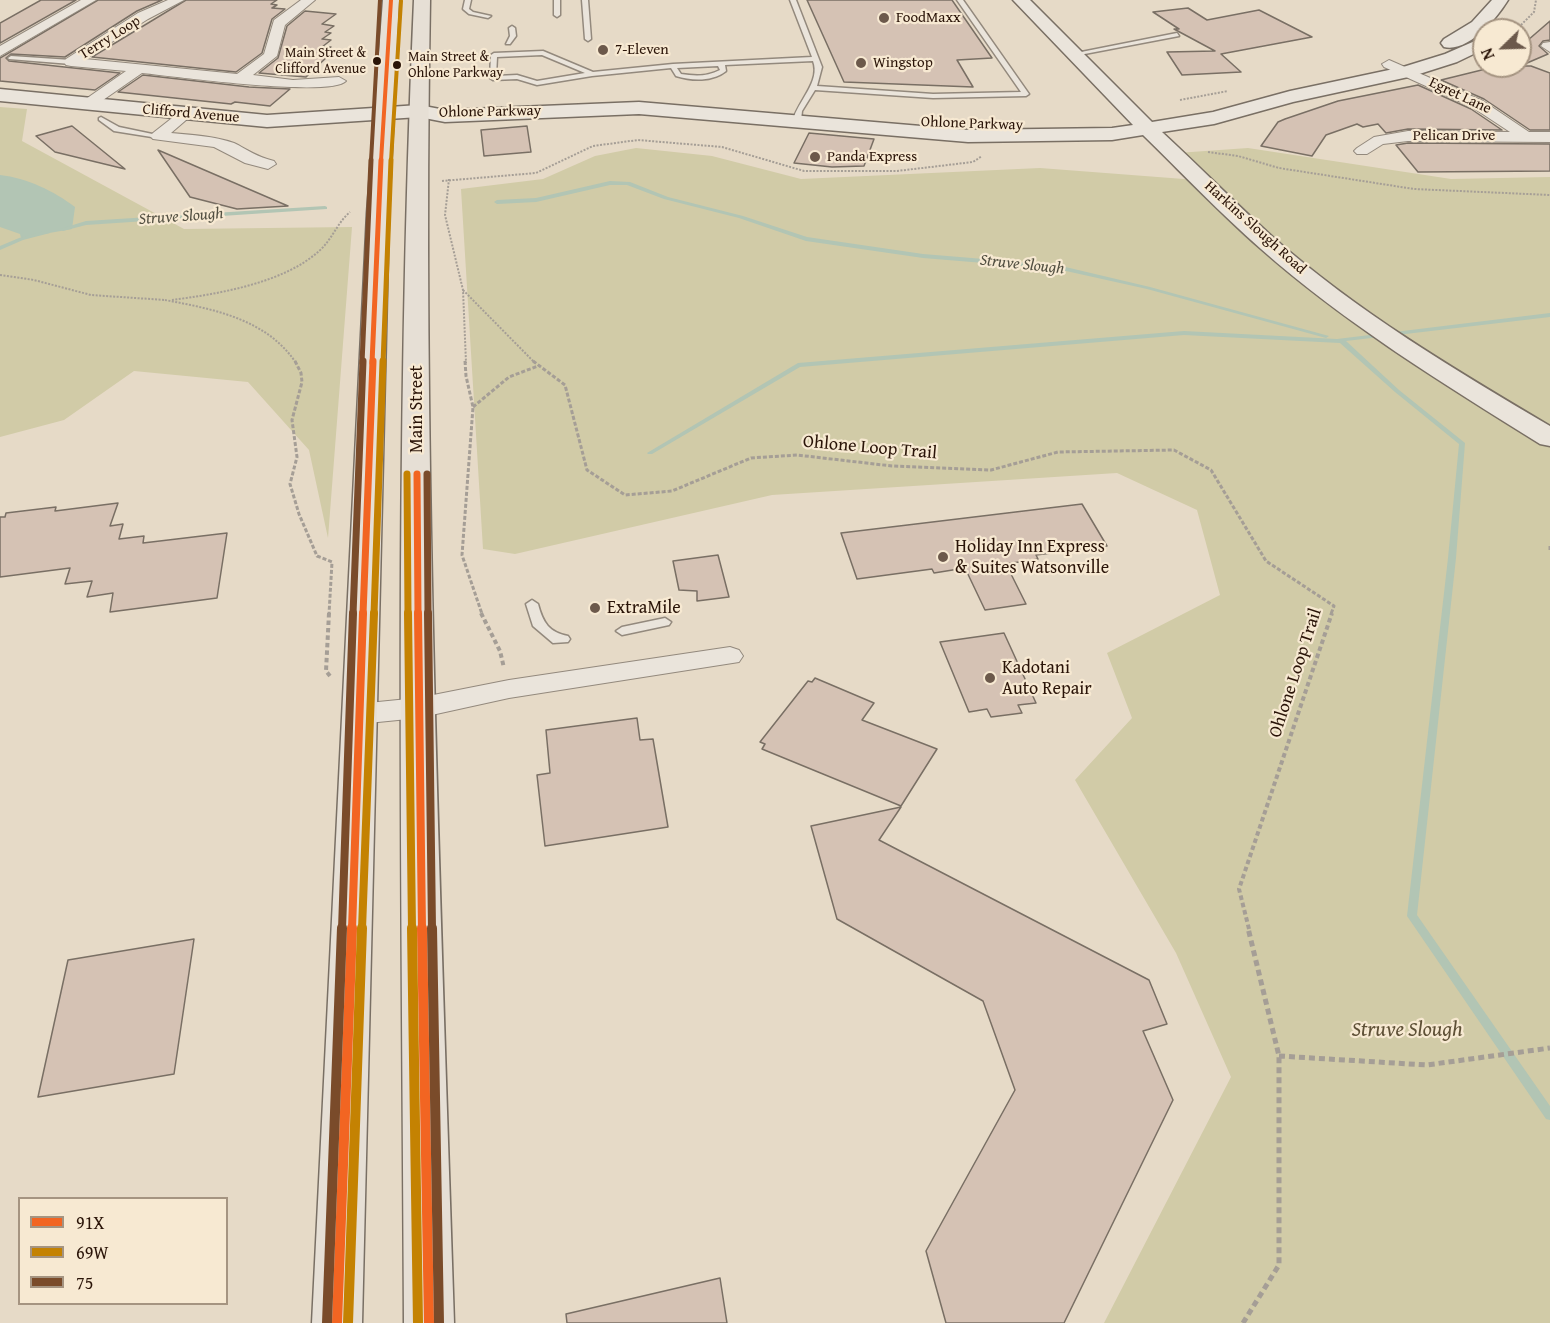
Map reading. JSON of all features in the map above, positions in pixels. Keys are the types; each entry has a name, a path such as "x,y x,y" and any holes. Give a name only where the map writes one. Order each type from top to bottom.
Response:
{"main road":[{"path":"337,1323 382,114 391,0"},
{"name":"Main Street","path":"422,0 416,188 418,708 429,1323"},
{"name":"Harkins Slough Road","path":"1021,0 1268,244 1330,293 1433,367 1550,438"},
{"name":"Ohlone Parkway","path":"1398,68 1469,33 1491,14 1500,0"},
{"name":"Ohlone Parkway","path":"382,114 420,111 445,116 639,108 798,116 968,136 1112,134 1144,124 1214,118 1398,68 1451,58 1472,48"},
{"name":"Clifford Avenue","path":"0,95 267,121 382,114"}],"street":[{"path":"5,55 90,0"},
{"name":"Terry Loop","path":"71,62 143,16 178,0"},
{"path":"240,78 270,56 279,24 309,0"},
{"name":"Terry Loop","path":"71,62 293,84 339,81"},
{"name":"Egret Lane","path":"1398,68 1485,106 1509,122 1525,137"},
{"path":"88,104 139,69"},
{"path":"158,136 186,114"},
{"name":"Pelican Drive","path":"1362,151 1379,140 1408,136 1442,134 1550,137"},
{"path":"158,136 216,143 230,147 251,160 268,164"},
{"path":"358,714 418,708 509,689 730,656"}],"lane":[{"path":"468,0 466,9 471,13 488,16"},
{"path":"557,0 557,15"},
{"path":"585,0 588,39"},
{"path":"793,0 819,68 813,88 798,116"},
{"path":"813,88 933,96 1026,94 960,0"},
{"path":"508,43 513,36 512,28"},
{"path":"1074,54 1177,35"},
{"path":"592,74 543,53 494,56 493,78 517,77 537,83 592,74 673,66 816,59"},
{"path":"5,55 71,62"},
{"path":"509,55 519,64"},
{"path":"673,66 678,75 694,77 719,74 723,70 721,64"},
{"path":"552,74 564,78"},
{"path":"101,119 117,129 158,136"},
{"path":"532,604 537,623 557,640 564,639"},
{"path":"622,631 665,622"}],"path":[{"path":"1528,18 1534,12 1536,0"},
{"path":"416,188 449,179 536,172 593,146 628,141 722,147 804,171 830,173 897,171 973,162 981,158 982,154"},
{"path":"1203,148 1210,154 1238,156 1265,165 1414,189 1550,195"},
{"path":"449,179 444,215 463,290 466,376 473,407 462,555 481,612 500,651"},
{"path":"165,300 222,292 288,269 317,253 337,223 350,212"},
{"path":"0,275 33,280 91,295 165,300 220,312 257,326 282,345 298,366 302,376 291,424 297,456 290,477 290,486 317,556 332,562 326,671"},
{"name":"Ohlone Loop Trail","path":"463,290 538,366 565,385 587,470 624,495 672,491 751,458 797,455 892,466 991,470 1058,452 1173,450 1211,470 1266,561 1334,606 1239,889 1279,1056"},
{"path":"473,407 509,377 538,366"},
{"path":"1243,1323 1279,1265 1279,1056 1427,1065 1550,1048"}],"green space":[{"path":"0,107 27,109 22,141 184,229 352,227 328,538 309,450 248,382 134,371 64,420 0,437"},
{"path":"636,148 712,156 801,179 1040,168 1210,181 1177,153 1248,148 1451,179 1550,177 1550,1323 1104,1323 1231,1077 1176,953 1075,780 1132,718 1107,653 1220,595 1197,510 1117,473 772,495 515,554 483,549 461,189 543,179 595,156"}],"shaded area":[{"path":"0,175 40,186 75,207 72,229 21,238 20,234 0,227"}],"building":[{"path":"41,0 76,0 0,43 0,23"},
{"path":"98,0 162,0 137,11 65,57 11,54 6,58 9,61 120,73 95,90 0,81 0,58"},
{"path":"186,0 277,0 271,4 277,5 272,8 285,9 272,19 262,53 236,72 92,57"},
{"path":"807,0 952,0 992,58 957,60 973,87 844,82"},
{"path":"1188,8 1207,20 1259,10 1312,37 1221,54 1241,72 1182,75 1167,52 1215,51 1174,29 1179,29 1153,12"},
{"path":"305,11 336,14 322,24 334,26 325,32 331,33 322,39 331,40 322,47 331,47 322,54 329,55 306,77 259,73 278,58 287,26"},
{"path":"1550,21 1550,40 1543,41 1539,46 1548,54 1532,61 1532,37"},
{"path":"1532,66 1550,73 1550,130 1530,130 1484,99 1441,80 1472,72 1472,78 1532,78"},
{"path":"143,75 249,87 290,89 270,106 118,92"},
{"path":"1418,85 1471,109 1502,130 1408,129 1386,133 1378,124 1363,127 1357,124 1326,135 1312,156 1261,146 1278,122 1285,119 1338,101"},
{"path":"72,126 125,169 55,152 36,136"},
{"path":"527,126 531,152 484,156 481,130"},
{"path":"809,133 874,139 864,166 832,167 794,163"},
{"path":"1408,143 1550,144 1550,171 1418,172 1396,145"},
{"path":"158,150 288,206 237,209 190,197"},
{"path":"118,503 110,526 123,524 119,539 144,536 143,543 227,533 217,598 110,612 113,593 87,597 92,581 65,584 70,568 0,577 0,517 5,517 6,513 56,507 55,511"},
{"name":"Holiday Inn Express & Suites Watsonville","path":"1082,504 1107,546 1036,555 1038,559 1006,564 1026,604 985,610 965,568 934,573 932,569 857,579 841,533"},
{"path":"718,555 729,597 697,601 697,591 679,590 673,561"},
{"name":"Kadotani Auto Repair","path":"1004,633 1036,703 1018,705 1022,713 991,717 987,709 969,712 940,642"},
{"path":"815,678 874,703 862,720 937,749 901,806 762,749 765,744 760,742 808,681 812,682"},
{"path":"637,718 640,740 653,739 668,827 545,846 537,775 550,773 546,730"},
{"path":"901,807 879,840 1149,980 1167,1024 1143,1031 1173,1100 1064,1323 946,1323 926,1251 1015,1090 983,1001 837,919 811,826"},
{"path":"194,939 174,1074 38,1097 68,960"},
{"path":"720,1278 727,1323 567,1323 566,1314"}],"waterway":[{"name":"Struve Slough","path":"497,202 536,200 610,183 628,183 666,198 741,217 806,239 923,256 1057,267 1148,288 1326,336"},
{"name":"Struve Slough","path":"63,229 86,223 325,208"},
{"name":"Struve Slough","path":"0,248 21,239 48,232"},
{"name":"Struve Slough","path":"1339,340 1550,315"},
{"path":"650,453 798,365 1184,333 1342,341 1397,391 1462,443 1452,558 1412,916 1550,1115"}],"transit line":[{"name":"75","path":"327,1323 368,213 380,0"},
{"name":"91X","path":"337,1323 378,213 391,0"},
{"name":"69W","path":"348,1323 388,214 401,1"},
{"name":"69W","path":"407,474 408,708 418,1323"},
{"name":"91X","path":"417,474 418,708 429,1323"},
{"name":"75","path":"427,474 428,708 439,1323"}],"place":[{"name":"FoodMaxx","path":"884,18"},
{"name":"7-Eleven","path":"603,50"},
{"name":"Main Street & Clifford Avenue","path":"377,61"},
{"name":"Wingstop","path":"861,63"},
{"name":"Main Street & Ohlone Parkway","path":"397,65"},
{"name":"Panda Express","path":"815,157"},
{"name":"Holiday Inn Express & Suites Watsonville","path":"943,557"},
{"name":"ExtraMile","path":"595,608"},
{"name":"Kadotani Auto Repair","path":"990,678"}]}
